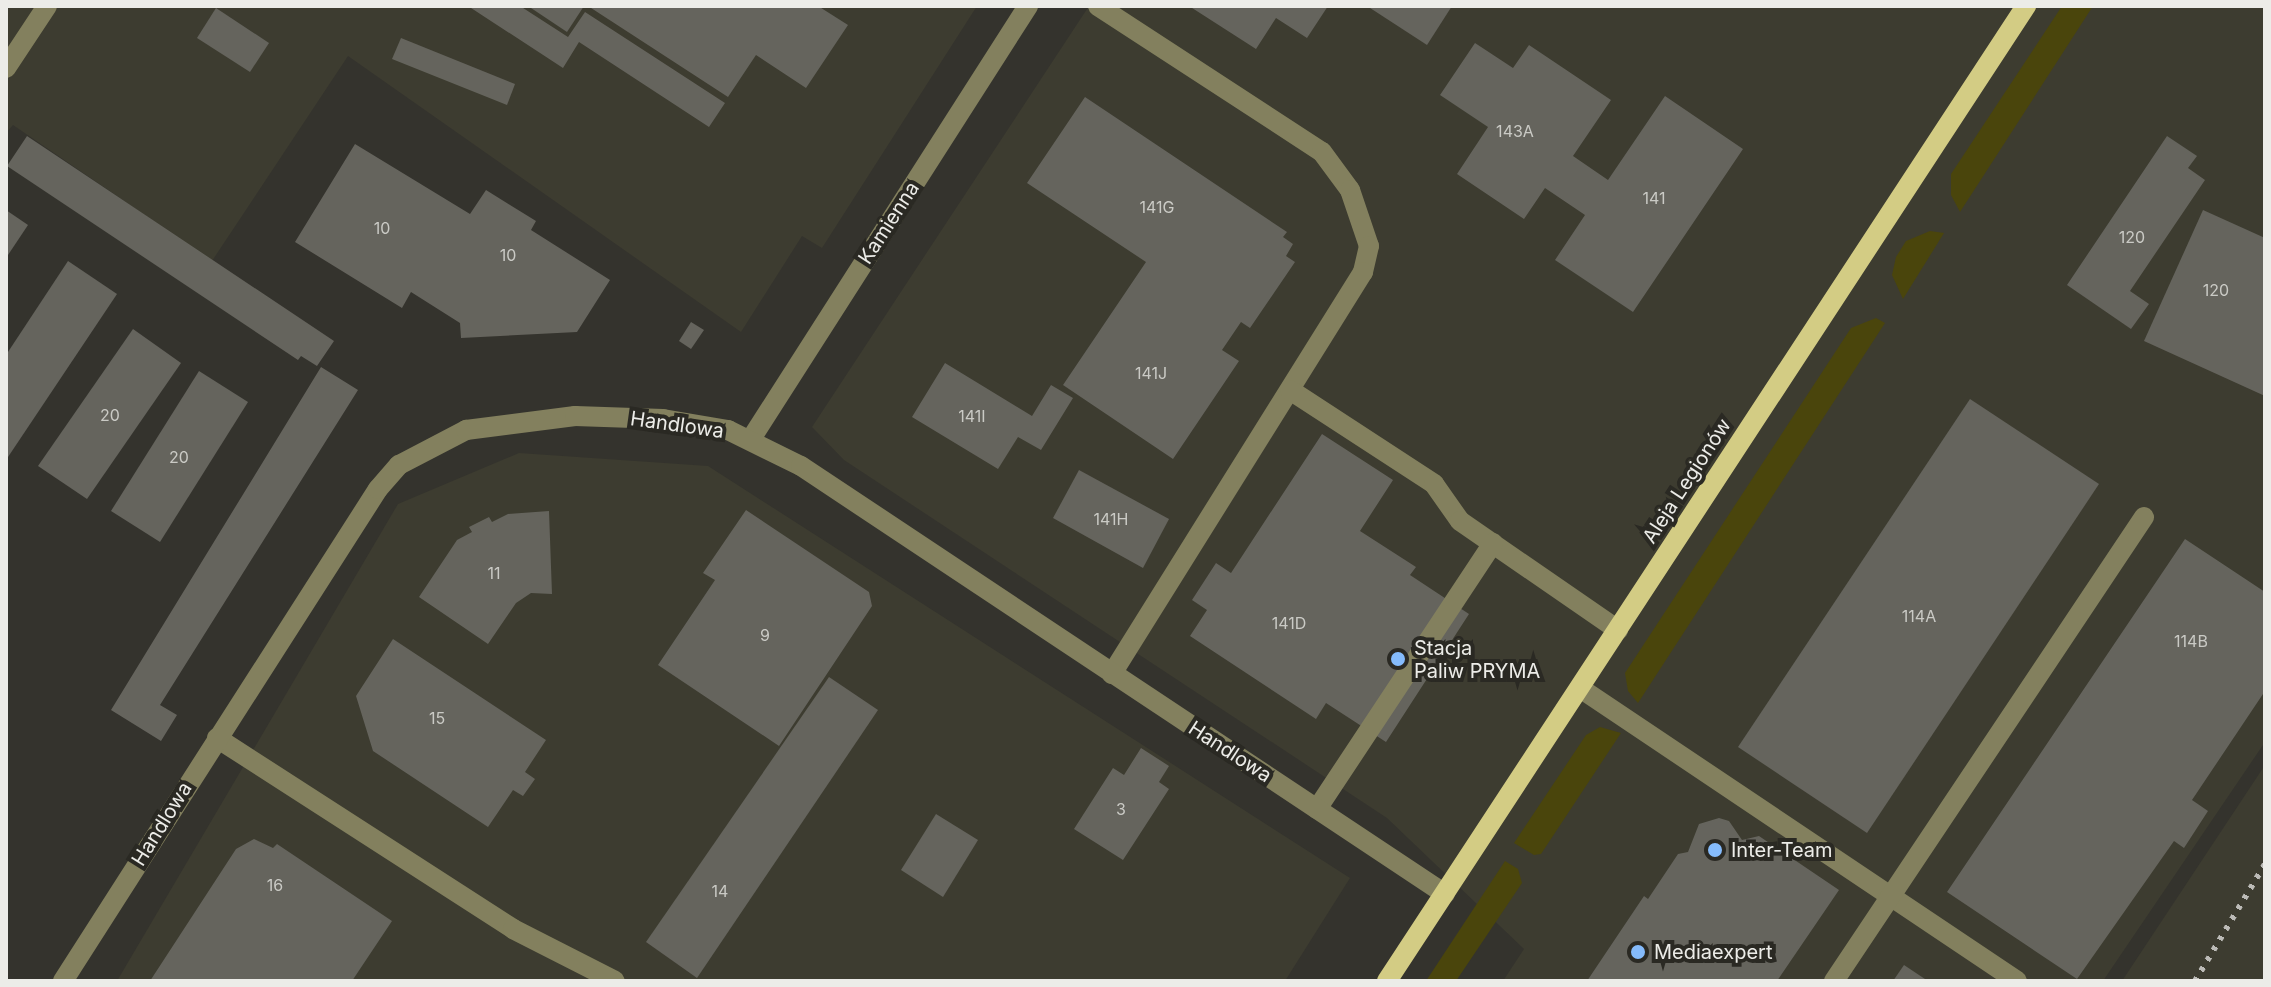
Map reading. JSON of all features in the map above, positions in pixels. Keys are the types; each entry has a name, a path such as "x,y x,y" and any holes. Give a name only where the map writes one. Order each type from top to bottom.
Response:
{"main road":[{"name":"Aleja Legionów","path":"1387,981 2026,6"}],"street":[{"path":"6,68 47,6"},
{"name":"Kamienna","path":"751,439 1028,6"},
{"path":"1098,6 1322,152 1350,190 1369,246 1363,272 1112,674"},
{"path":"1290,390 1434,484 1460,521 1618,630"},
{"name":"Handlowa","path":"63,981 378,489 399,465 441,439 490,425 575,416 694,423 751,439 801,466 1445,894"},
{"path":"1834,981 2144,517"},
{"path":"1317,809 1493,543"},
{"path":"1580,688 2017,981"},
{"path":"217,738 513,929 615,981"}],"shaded area":[{"path":"6,6 977,6 822,248 802,236 741,332 348,56 212,261 13,125 6,133"},
{"path":"1089,6 2265,6 2265,742 2103,981 1503,981 1524,949 1387,818 844,460 812,427"},
{"path":"2062,6 2093,6 1960,212 1951,195 1951,174"},
{"path":"1930,231 1944,233 1903,299 1892,275 1896,257 1906,241"},
{"path":"1876,318 1885,323 1638,703 1628,691 1625,673 1851,328"},
{"path":"519,453 708,466 1350,878 1285,981 117,981 398,504"},
{"path":"1600,727 1621,733 1541,854 1534,855 1514,843 1586,735"},
{"path":"2265,765 2265,981 2122,981"},
{"path":"1505,861 1518,869 1522,883 1456,981 1426,981"}],"building":[{"path":"468,6 520,6 568,37 585,12 725,103 709,127 579,42 563,68"},
{"path":"528,6 584,6 567,32"},
{"path":"588,6 818,6 848,25 806,88 756,55 728,97"},
{"path":"1189,6 1328,6 1307,38 1276,18 1256,49"},
{"path":"1367,6 1452,6 1427,45"},
{"path":"216,8 269,43 250,72 197,38"},
{"path":"401,38 515,84 507,105 392,59"},
{"path":"1475,43 1513,68 1529,45 1611,100 1573,156 1608,180 1665,96 1743,149 1633,312 1555,260 1585,215 1545,188 1524,219 1457,174 1488,127 1440,95"},
{"path":"1085,97 1287,232 1283,237 1293,244 1286,256 1295,262 1250,328 1241,322 1222,350 1239,361 1173,459 1063,385 1146,262 1027,183"},
{"path":"27,136 334,341 317,366 301,356 298,360 7,166"},
{"path":"2167,136 2197,156 2188,168 2205,180 2130,291 2149,304 2131,329 2067,285"},
{"path":"355,144 470,214 486,190 536,221 531,230 610,280 577,332 461,338 460,323 411,292 402,308 295,242"},
{"path":"6,210 28,225 6,258"},
{"path":"2203,210 2265,238 2265,396 2144,341"},
{"path":"68,261 117,294 6,460 6,355"},
{"path":"691,322 704,330 691,349 679,341"},
{"path":"133,329 181,363 87,499 38,466"},
{"path":"945,363 1032,416 1051,385 1073,398 1041,450 1018,437 998,469 912,417"},
{"path":"321,367 358,390 160,705 177,715 161,741 111,710"},
{"path":"199,371 248,402 160,542 111,511"},
{"path":"1970,399 2099,484 1867,833 1738,747"},
{"path":"1322,434 1393,480 1360,531 1416,567 1410,575 1469,614 1386,742 1326,703 1316,719 1190,636 1207,610 1192,600 1216,563 1231,573"},
{"path":"1079,470 1169,519 1143,568 1053,518"},
{"path":"746,510 869,592 872,606 779,746 658,665 715,580 703,573"},
{"path":"549,511 552,594 531,593 516,603 488,644 419,597 457,540 472,532 469,527 489,517 492,522 508,514"},
{"path":"2185,539 2265,592 2265,691 2192,800 2208,811 2184,848 2174,841 2077,979 1947,892"},
{"path":"393,639 546,740 525,772 535,779 523,796 513,790 488,827 373,751 356,696"},
{"path":"829,677 878,710 697,978 646,942"},
{"path":"1141,748 1169,766 1159,782 1169,789 1123,860 1074,829 1113,768 1124,775"},
{"path":"936,814 978,840 943,897 901,870"},
{"path":"1719,818 1729,821 1742,840 1759,836 1839,890 1777,981 1587,981 1644,896 1648,899 1678,854 1688,852 1699,824"},
{"path":"254,839 273,848 277,844 392,921 352,981 150,981 236,849"},
{"path":"1904,965 1928,981 1893,981"}],"railway":[{"path":"2195,981 2265,864"}],"place":[{"name":"Stacja Paliw PRYMA","path":"1398,659"},
{"name":"Inter-Team","path":"1715,850"},
{"name":"Mediaexpert","path":"1638,952"}]}
